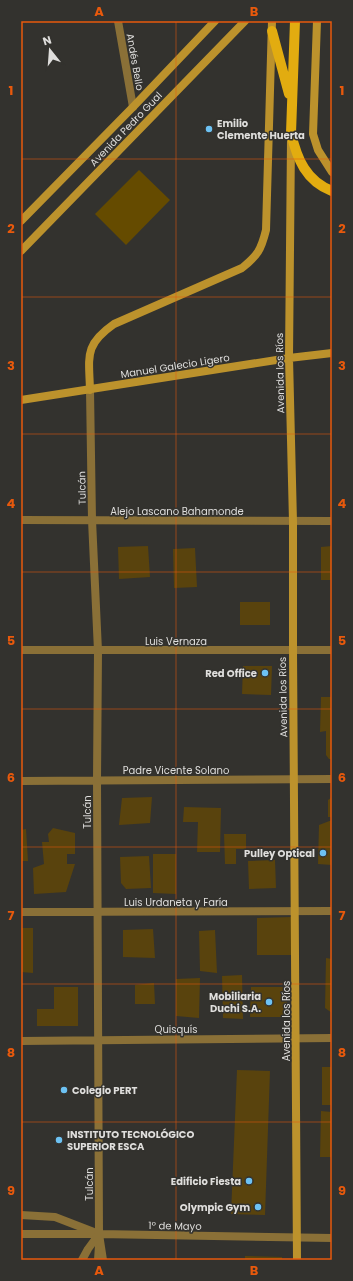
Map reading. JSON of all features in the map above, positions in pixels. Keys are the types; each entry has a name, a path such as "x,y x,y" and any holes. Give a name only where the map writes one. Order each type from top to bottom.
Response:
{"main road":[{"name":"Avenida Pedro Gual","path":"21,221 215,21"},
{"name":"Avenida Pedro Gual","path":"21,249 246,21"},
{"path":"295,21 291,133 299,162 307,173 332,192"},
{"path":"317,21 313,134 318,150 332,172"},
{"path":"272,26 292,106"},
{"path":"90,390 89,359 92,345 101,333 114,324 242,268 255,257 262,245 266,230 272,26"},
{"name":"Avenida los Ríos","path":"291,133 289,358 293,522 297,1260"},
{"name":"Manuel Galecio Ligero","path":"21,400 289,358 332,353"}],"street":[{"name":"Andés Bello","path":"118,21 133,107"},
{"name":"Tulcán","path":"90,390 92,520 98,651 97,780 99,1234 103,1260"},
{"name":"Alejo Lascano Bahamonde","path":"21,520 332,521"},
{"name":"Luis Vernaza","path":"21,650 332,650"},
{"name":"Padre Vicente Solano","path":"21,781 332,779"},
{"name":"Luis Urdaneta y Faría","path":"21,912 332,911"},
{"name":"Quisquís","path":"21,1041 332,1038"},
{"name":"1º de Mayo","path":"21,1215 55,1217 99,1234 332,1238"},
{"path":"21,1234 99,1234"},
{"path":"82,1260 99,1234"},
{"path":"98,1260 99,1234"}],"shaded area":[{"path":"139,170 170,200 126,245 95,214"}],"building":[{"path":"148,546 150,577 119,579 118,547"},
{"path":"332,546 332,580 321,580 321,547"},
{"path":"195,548 197,587 174,588 173,549"},
{"path":"240,602 270,602 270,625 240,625"},
{"path":"243,666 272,666 271,695 242,694"},
{"path":"321,697 332,697 332,759 329,759 326,755 326,731 320,732"},
{"path":"152,797 150,823 119,825 122,798"},
{"path":"332,797 332,817 328,817 328,800"},
{"path":"184,807 221,808 220,852 197,852 198,822 183,822"},
{"path":"332,820 332,865 318,864 319,825"},
{"path":"53,828 75,833 75,854 67,854 67,864 75,864 66,892 34,894 33,868 44,864 42,842 49,842 48,834"},
{"path":"26,829 28,861 21,861 21,830"},
{"path":"224,834 246,834 246,849 236,849 236,864 225,864"},
{"path":"153,854 176,854 176,894 153,893"},
{"path":"149,856 151,888 126,889 121,883 120,857"},
{"path":"275,860 276,888 249,889 248,861"},
{"path":"292,917 292,955 257,955 257,918"},
{"path":"21,928 33,928 33,973 21,972"},
{"path":"153,929 155,958 123,957 123,930"},
{"path":"215,930 217,973 200,971 199,931"},
{"path":"326,958 332,959 332,1013 325,1008"},
{"path":"242,975 243,1019 223,1018 222,976"},
{"path":"200,978 199,1018 176,1016 176,979"},
{"path":"154,983 155,1004 135,1004 135,985"},
{"path":"54,987 78,987 78,1026 37,1026 37,1009 54,1009"},
{"name":"Mobiliaria Duchi S.A.","path":"251,987 287,987 287,1017 250,1017"},
{"path":"322,1067 332,1067 332,1105 322,1105"},
{"path":"237,1070 270,1071 265,1215 231,1214"},
{"path":"321,1111 332,1112 332,1157 320,1157"},
{"path":"245,1256 282,1257 282,1260 245,1260"}],"place":[{"name":"Emilio Clemente Huerta","path":"209,129"},
{"name":"Red Office","path":"265,673"},
{"name":"Pulley Optical","path":"323,853"},
{"name":"Mobiliaria Duchi S.A.","path":"269,1002"},
{"name":"Colegio PERT","path":"64,1090"},
{"name":"INSTITUTO TECNOLÓGICO SUPERIOR ESCA","path":"59,1140"},
{"name":"Edificio Fiesta","path":"249,1181"},
{"name":"Olympic Gym","path":"258,1207"}]}
